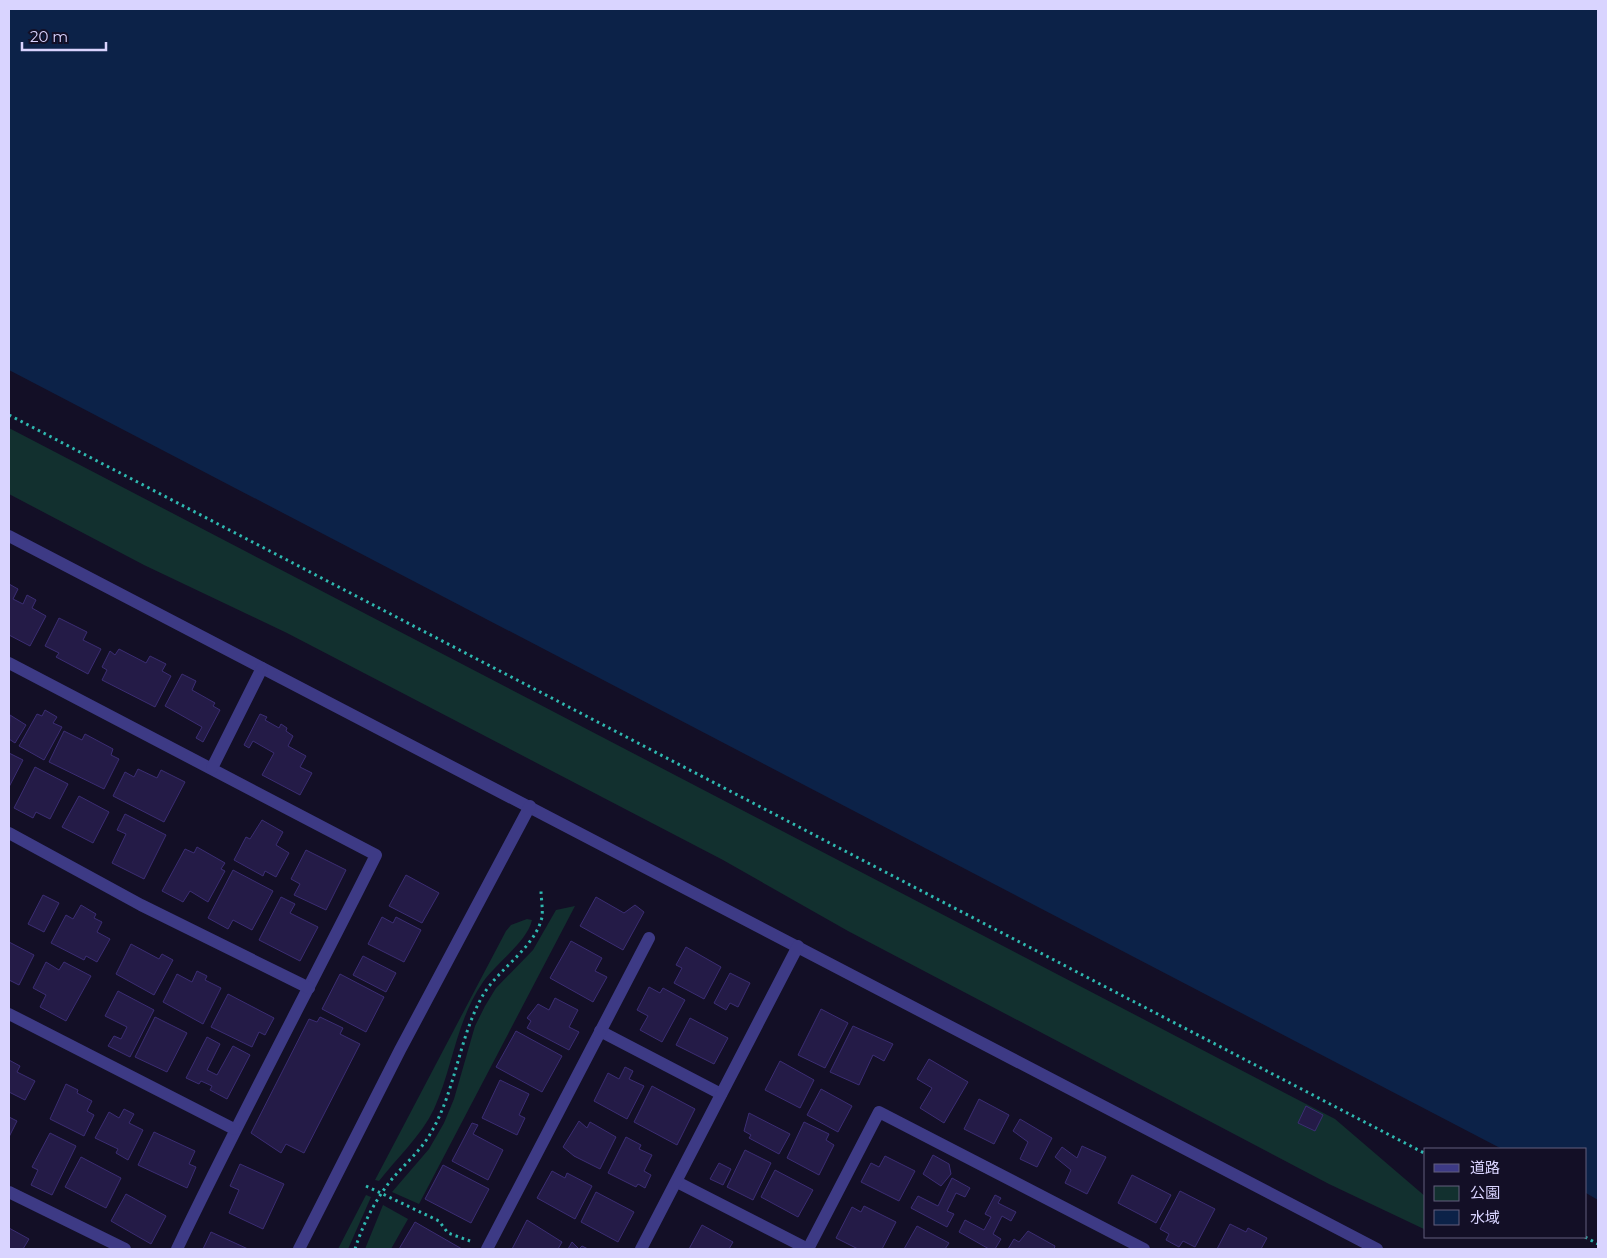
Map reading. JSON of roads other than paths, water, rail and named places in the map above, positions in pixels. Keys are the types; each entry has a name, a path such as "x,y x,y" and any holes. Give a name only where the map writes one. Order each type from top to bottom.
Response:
{"street":[{"path":"9,536 1377,1249"},
{"path":"9,663 376,855 309,988 234,1129 176,1249"},
{"path":"212,768 262,668"},
{"path":"299,1249 400,1050 530,806"},
{"path":"9,833 141,905 309,988"},
{"path":"487,1249 649,938"},
{"path":"641,1249 678,1182 721,1094 798,946"},
{"path":"9,1014 234,1129"},
{"path":"600,1031 721,1094"},
{"path":"678,1182 808,1249 879,1112 1144,1249"},
{"path":"9,1192 125,1249"}],"water":[{"path":"9,9 1598,9 1598,1200 1587,1194 1587,1148 1500,1148 9,370"}]}
